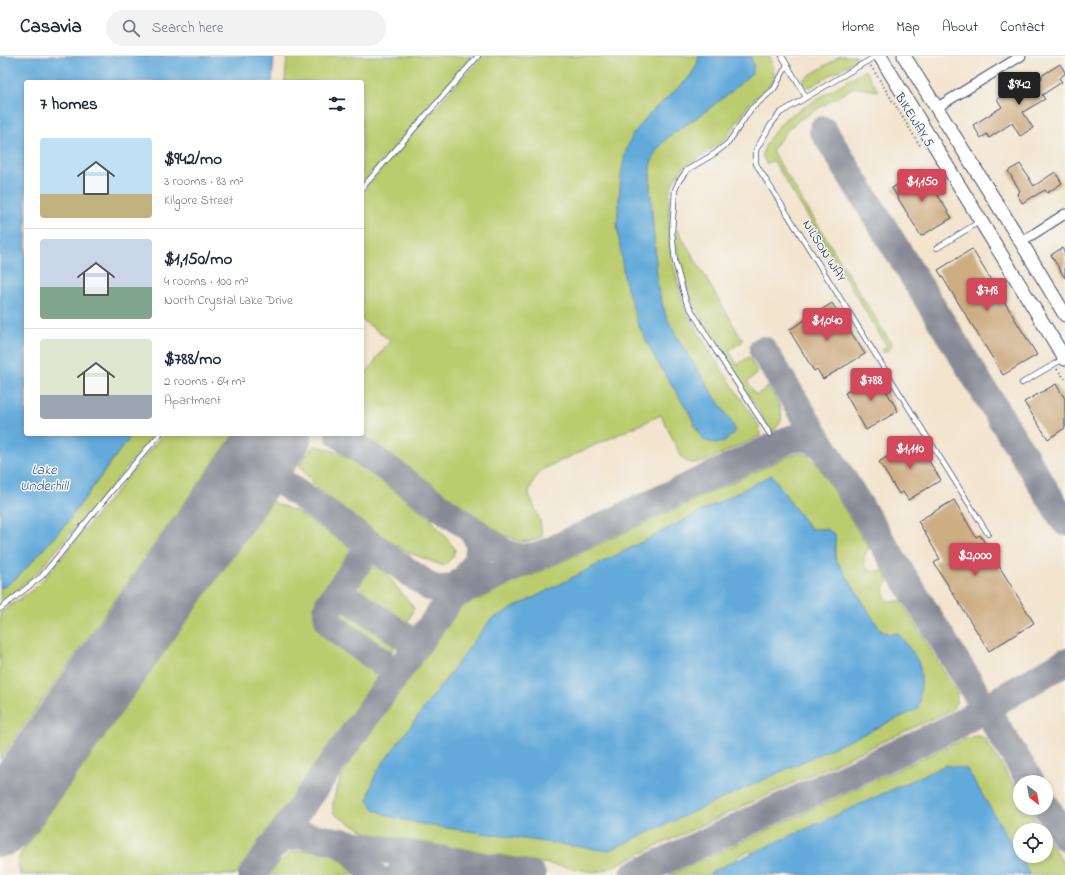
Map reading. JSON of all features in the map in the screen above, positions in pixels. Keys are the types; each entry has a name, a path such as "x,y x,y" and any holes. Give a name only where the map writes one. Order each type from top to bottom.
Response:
{"main road":[{"path":"880,56 1065,358"},
{"path":"904,56 1065,315"}],"street":[{"path":"936,108 1021,56"},
{"path":"1021,242 1065,214"}],"lane":[{"path":"364,186 478,56"},
{"path":"782,56 806,98"},
{"name":"NILSON WAY","path":"876,56 780,113 770,126 756,150 756,164 988,534"},
{"path":"770,434 716,351 686,301 675,262 672,232 675,190 679,181 687,170 714,154 728,143 751,109 774,88 787,65"},
{"path":"937,248 981,221"},
{"path":"1022,383 1065,358"},
{"path":"0,609 42,576 158,436"}],"path":[{"name":"BIKEWAY 5","path":"872,69 921,148"},
{"path":"1058,371 1065,380"}],"green space":[{"path":"287,56 473,56 364,181 364,80 285,80"},
{"path":"483,56 699,56 693,72 687,80 650,113 637,322 655,358 690,414 697,431 706,383 680,343 666,316 658,290 650,188 650,166 656,151 668,137 732,91 752,60 750,56 770,56 773,65 774,81 750,103 724,141 682,169 673,182 669,193 669,230 672,259 684,307 707,347 759,426 760,436 703,462 692,463 682,458 661,415 543,469 532,484 529,491 540,521 542,536 536,540 521,542 493,530 362,436 364,436 364,376 390,340 364,321 364,190"},
{"path":"840,56 856,56 858,59 810,87 806,86 801,81"},
{"path":"865,70 878,91 854,87 799,120 788,129 772,151 892,345 890,349 883,353 881,350 887,346 773,160 766,164 763,155 764,148 769,139 786,118"},
{"path":"677,229 743,341 729,350 737,365 749,357 758,373 747,382 756,395 768,387 778,404 781,422 771,431 694,305 683,278 678,258 676,239"},
{"path":"131,436 152,436 84,520 81,521 39,571 0,604 0,587 4,587 19,576 66,524"},
{"path":"161,436 233,436 0,759 0,613 32,590 49,573"},
{"path":"314,445 340,453 384,483 430,518 455,549 453,557 444,566 407,552 360,521 317,488 299,465"},
{"path":"799,453 808,455 817,464 869,549 864,558 865,566 876,572 882,570 889,581 885,585 885,596 891,601 900,600 957,693 956,703 951,710 603,871 593,872 454,847 453,851 368,833 335,815 333,811 333,801 343,770 425,653 461,606 528,571 531,576 789,456","holes":["772,475 811,529 825,529 835,534 835,558 881,631 889,634 918,661 921,683 490,620"]},
{"path":"272,502 298,512 346,544 350,549 342,572 322,605 321,614 327,629 333,636 362,658 376,679 252,855 236,875 20,875 18,861 21,853"},
{"path":"375,566 387,575 414,608 407,623 384,614 370,600 360,586 365,574"},
{"path":"342,611 367,621 383,634 395,649 393,651 369,643 355,633 340,614"},
{"path":"980,736 985,739 1013,784 1013,815 1032,815 1038,823 1013,823 1013,846 967,769 753,853 749,851 713,871 710,875 670,875 966,738"},
{"path":"1053,847 1065,866 1065,875 1030,875 1023,863 1053,863"},
{"path":"316,850 337,852 359,875 269,875 276,865 292,852"},
{"path":"451,869 487,875 427,875"}],"water":[{"name":"Lake Underhill","path":"0,56 274,56 272,80 24,80 24,436 131,436 66,524 19,576 4,587 0,587"},
{"path":"699,56 750,56 754,66 752,73 732,91 668,137 656,151 650,166 650,188 658,290 666,316 680,343 732,423 735,430 725,441 717,443 703,440 690,414 655,358 637,322 624,277 617,224 621,175 626,151 633,134 650,113 693,73"},
{"path":"772,475 811,529 825,529 835,534 835,558 881,631 889,634 898,633 914,655 920,667 921,673 918,709 608,851 426,825 392,817 375,810 368,801 377,771 490,620"},
{"path":"946,765 967,769 1013,846 1013,863 1023,863 1030,875 710,875 713,871"}],"building":[{"path":"1060,64 1065,72 1065,74 1059,78 1062,82 1042,95 1045,99 1023,112 1033,128 1020,136 1012,123 989,138 987,134 981,138 973,125 1002,107 997,99 1010,90 1013,96 1042,78 1041,76"},
{"path":"1020,164 1034,186 1055,172 1062,183 1047,193 1045,190 1022,203 1017,194 1020,191 1008,171"},
{"path":"922,170 952,218 921,236 892,188"},
{"path":"1062,248 1065,253 1065,278 1051,255"},
{"path":"972,249 1037,355 1003,375 938,270"},
{"path":"832,303 865,354 823,379 817,369 814,371 789,330"},
{"path":"876,374 898,411 866,430 845,393"},
{"path":"1056,384 1065,399 1065,428 1048,439 1024,402"},
{"path":"915,439 941,480 908,500 903,492 899,494 879,462"},
{"path":"954,500 976,537 980,535 1034,623 989,651 934,563 940,559 918,521"}],"taxiway":[{"path":"823,130 1065,522"},
{"path":"763,350 1027,775"},
{"path":"342,436 505,553 521,558 537,556"},
{"path":"455,595 788,440 793,438 807,438 815,441 823,447"},
{"path":"240,486 259,477 269,477 279,480 430,587 440,589 454,587 466,577"},
{"path":"252,875 474,566 477,561 479,545 476,535 468,527"},
{"path":"371,545 329,604 327,611 328,617 330,623 335,629 397,673"},
{"path":"329,604 339,598 350,599 417,645"},
{"path":"634,875 953,727 1065,662"},
{"path":"1052,815 1065,837"},
{"path":"270,848 284,838 301,835 532,875"},
{"path":"338,842 354,853 374,875"},
{"path":"399,875 416,867 438,860"}],"runway":[{"path":"0,822 276,436"}]}
